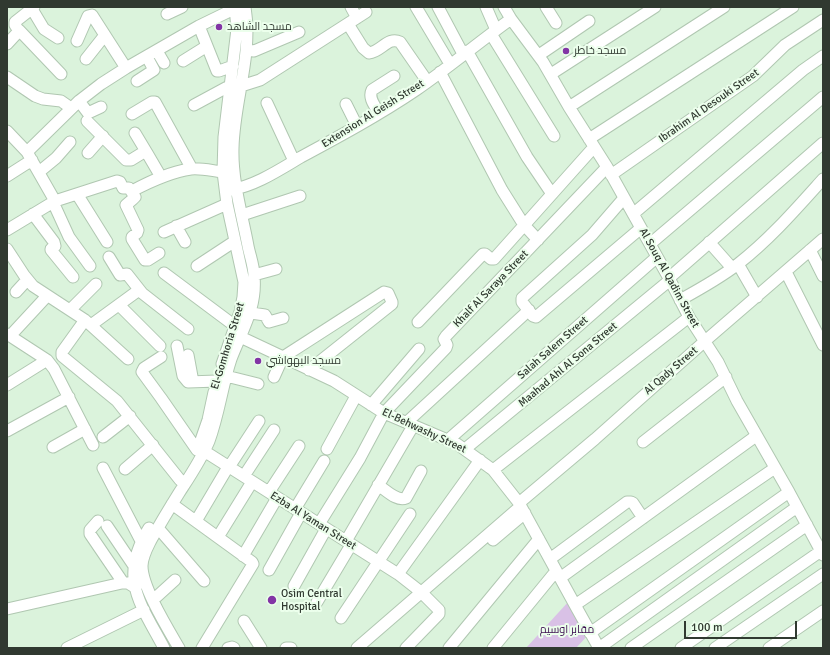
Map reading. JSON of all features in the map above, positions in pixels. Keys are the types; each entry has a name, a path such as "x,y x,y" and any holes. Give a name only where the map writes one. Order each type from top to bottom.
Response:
{"street":[{"path":"167,14 182,7"},
{"path":"7,176 29,156 75,104 101,84 199,26 238,7"},
{"name":"El-Gomhoria Street","path":"136,568 213,430 221,379 236,332 243,297 244,282 227,204 223,172 224,137 236,85 247,50 247,32 238,7"},
{"name":"El-Gomhoria Street","path":"236,332 251,313 254,300 254,275 234,178 233,150 236,85 233,66 238,29 238,7"},
{"path":"351,7 357,18 363,48 369,53 374,53 390,41 400,42 427,81"},
{"path":"416,7 450,64"},
{"path":"438,7 530,163 552,194"},
{"path":"486,7 493,32 554,136"},
{"name":"Al Souq Al Qadim Street","path":"504,7 511,19 539,55 609,171 670,279 689,317 705,341 726,378 756,436 789,492 822,553"},
{"path":"546,7 556,23"},
{"path":"569,107 724,7"},
{"path":"418,322 483,254 491,259 494,259 552,194 591,143 793,7"},
{"path":"58,38 45,31 30,9 15,22 15,25 19,30 61,74"},
{"path":"551,74 649,9"},
{"path":"77,41 88,16 90,15 93,17 126,68"},
{"path":"194,105 236,85 260,80 357,18"},
{"name":"Extension Al Geish Street","path":"225,191 237,189 258,181 379,113 440,72 511,19"},
{"name":"Ibrahim Al Desouki Street","path":"609,171 753,76 785,45 823,20"},
{"path":"539,55 589,21"},
{"path":"199,26 217,70 219,71 233,66"},
{"path":"7,44 19,30"},
{"path":"247,50 254,51 299,32"},
{"path":"86,59 105,35"},
{"path":"183,61 207,46"},
{"path":"158,51 164,63"},
{"path":"632,214 803,70 823,56"},
{"path":"137,81 154,70 147,57"},
{"path":"440,72 502,190 524,225 538,240"},
{"path":"379,113 370,97 370,94 372,90 394,76"},
{"path":"7,77 35,96 43,99 75,104 88,113 101,107"},
{"path":"650,244 823,97"},
{"path":"132,114 152,102 155,102 192,169"},
{"path":"267,103 294,161"},
{"path":"346,104 357,126"},
{"path":"87,121 126,160 131,160 144,152 147,153"},
{"path":"7,131 29,156 39,172 69,237 90,266"},
{"path":"135,133 161,177"},
{"path":"88,153 103,136"},
{"path":"39,172 56,158 70,142"},
{"name":"Maahad Ahl Al Sona Street","path":"465,449 670,279 709,242 823,142"},
{"path":"127,189 161,177 192,169 223,172"},
{"name":"Khalf Al Saraya Street","path":"294,586 323,527 384,413 446,348 447,345 444,339 446,336 538,240 609,171"},
{"path":"680,300 705,286 735,266 783,223 823,179"},
{"path":"7,230 54,202 114,181 120,182 135,197 126,205 138,231 131,238 145,260 148,260 158,253"},
{"path":"77,194 107,242"},
{"path":"242,215 300,196"},
{"path":"624,198 592,235 522,298 522,302 533,316 536,317 641,228"},
{"path":"164,232 227,204"},
{"path":"33,214 54,242 55,246 51,250 73,277"},
{"path":"176,226 185,242"},
{"name":"Al Qady Street","path":"423,595 705,341 823,239"},
{"path":"197,266 235,241"},
{"path":"709,242 735,266 757,297"},
{"path":"7,249 27,280 47,296 88,323 128,359"},
{"path":"810,250 820,263 823,276"},
{"name":"Salah Salem Street","path":"448,440 657,257"},
{"path":"109,258 120,275 127,274 139,290 188,329"},
{"path":"254,275 276,269"},
{"path":"786,272 823,345"},
{"name":"El-Behwashy Street","path":"164,273 236,332 283,357 334,381 384,413 448,440 465,449 493,470 522,507 599,648"},
{"path":"16,292 27,280"},
{"path":"70,310 96,284"},
{"path":"139,290 119,305 88,323 62,354 71,365 109,393 130,416 180,480"},
{"path":"274,377 283,357 384,292 388,293 392,304 309,370"},
{"path":"47,296 8,335 47,360 59,376 93,445"},
{"path":"119,305 160,351 142,372 201,451"},
{"path":"317,602 410,424 528,310"},
{"path":"251,313 265,315 269,322 283,318"},
{"path":"493,470 689,317"},
{"path":"177,346 184,378 188,382 221,379 258,384"},
{"path":"371,405 419,349"},
{"path":"188,355 193,382"},
{"path":"7,385 47,360"},
{"path":"59,376 71,365"},
{"path":"643,442 726,378"},
{"path":"327,450 356,396"},
{"path":"7,431 69,397"},
{"path":"103,437 130,416"},
{"path":"196,521 259,421"},
{"path":"53,447 85,429"},
{"path":"218,537 274,430"},
{"path":"493,648 558,574 643,518 756,436"},
{"path":"124,468 153,445"},
{"path":"243,556 299,446"},
{"name":"El-Gomhoria Street","path":"136,568 134,560 141,541 180,480 201,451"},
{"name":"Ezba Al Yaman Street","path":"201,451 229,467 398,574 439,610 439,614 406,648"},
{"path":"398,574 480,460"},
{"path":"269,570 324,461"},
{"path":"103,468 141,541"},
{"path":"575,605 775,468"},
{"path":"378,485 399,499 404,499 421,471"},
{"path":"590,633 789,492"},
{"path":"550,559 627,502 633,503 643,518"},
{"path":"172,504 252,562 253,566 202,648"},
{"path":"599,648 797,507"},
{"path":"341,618 410,514"},
{"path":"119,583 90,534 90,530 103,524 136,568 179,648"},
{"path":"630,648 806,525"},
{"path":"158,528 204,581"},
{"path":"449,648 539,539"},
{"path":"681,648 822,553"},
{"path":"119,583 130,576 136,568"},
{"path":"136,568 136,588 144,610 164,648"},
{"path":"715,648 823,574"},
{"path":"153,600 175,580"},
{"path":"7,609 119,583 128,583 136,588"},
{"path":"357,648 423,595"},
{"path":"368,648 423,595"},
{"path":"67,648 144,610"},
{"path":"769,648 823,611"},
{"path":"244,621 261,648"},
{"path":"228,648 234,648"},
{"path":"286,648 291,648"}],"green space":[{"name":"مقابر اوسيم","path":"569,601 590,633 576,648 526,648"}],"place":[{"name":"مسجد الشاهد","path":"219,27"},
{"name":"مسجد خاطر","path":"566,51"},
{"name":"مسجد البهواشي","path":"258,361"},
{"name":"Osim Central Hospital","path":"272,600"}]}
